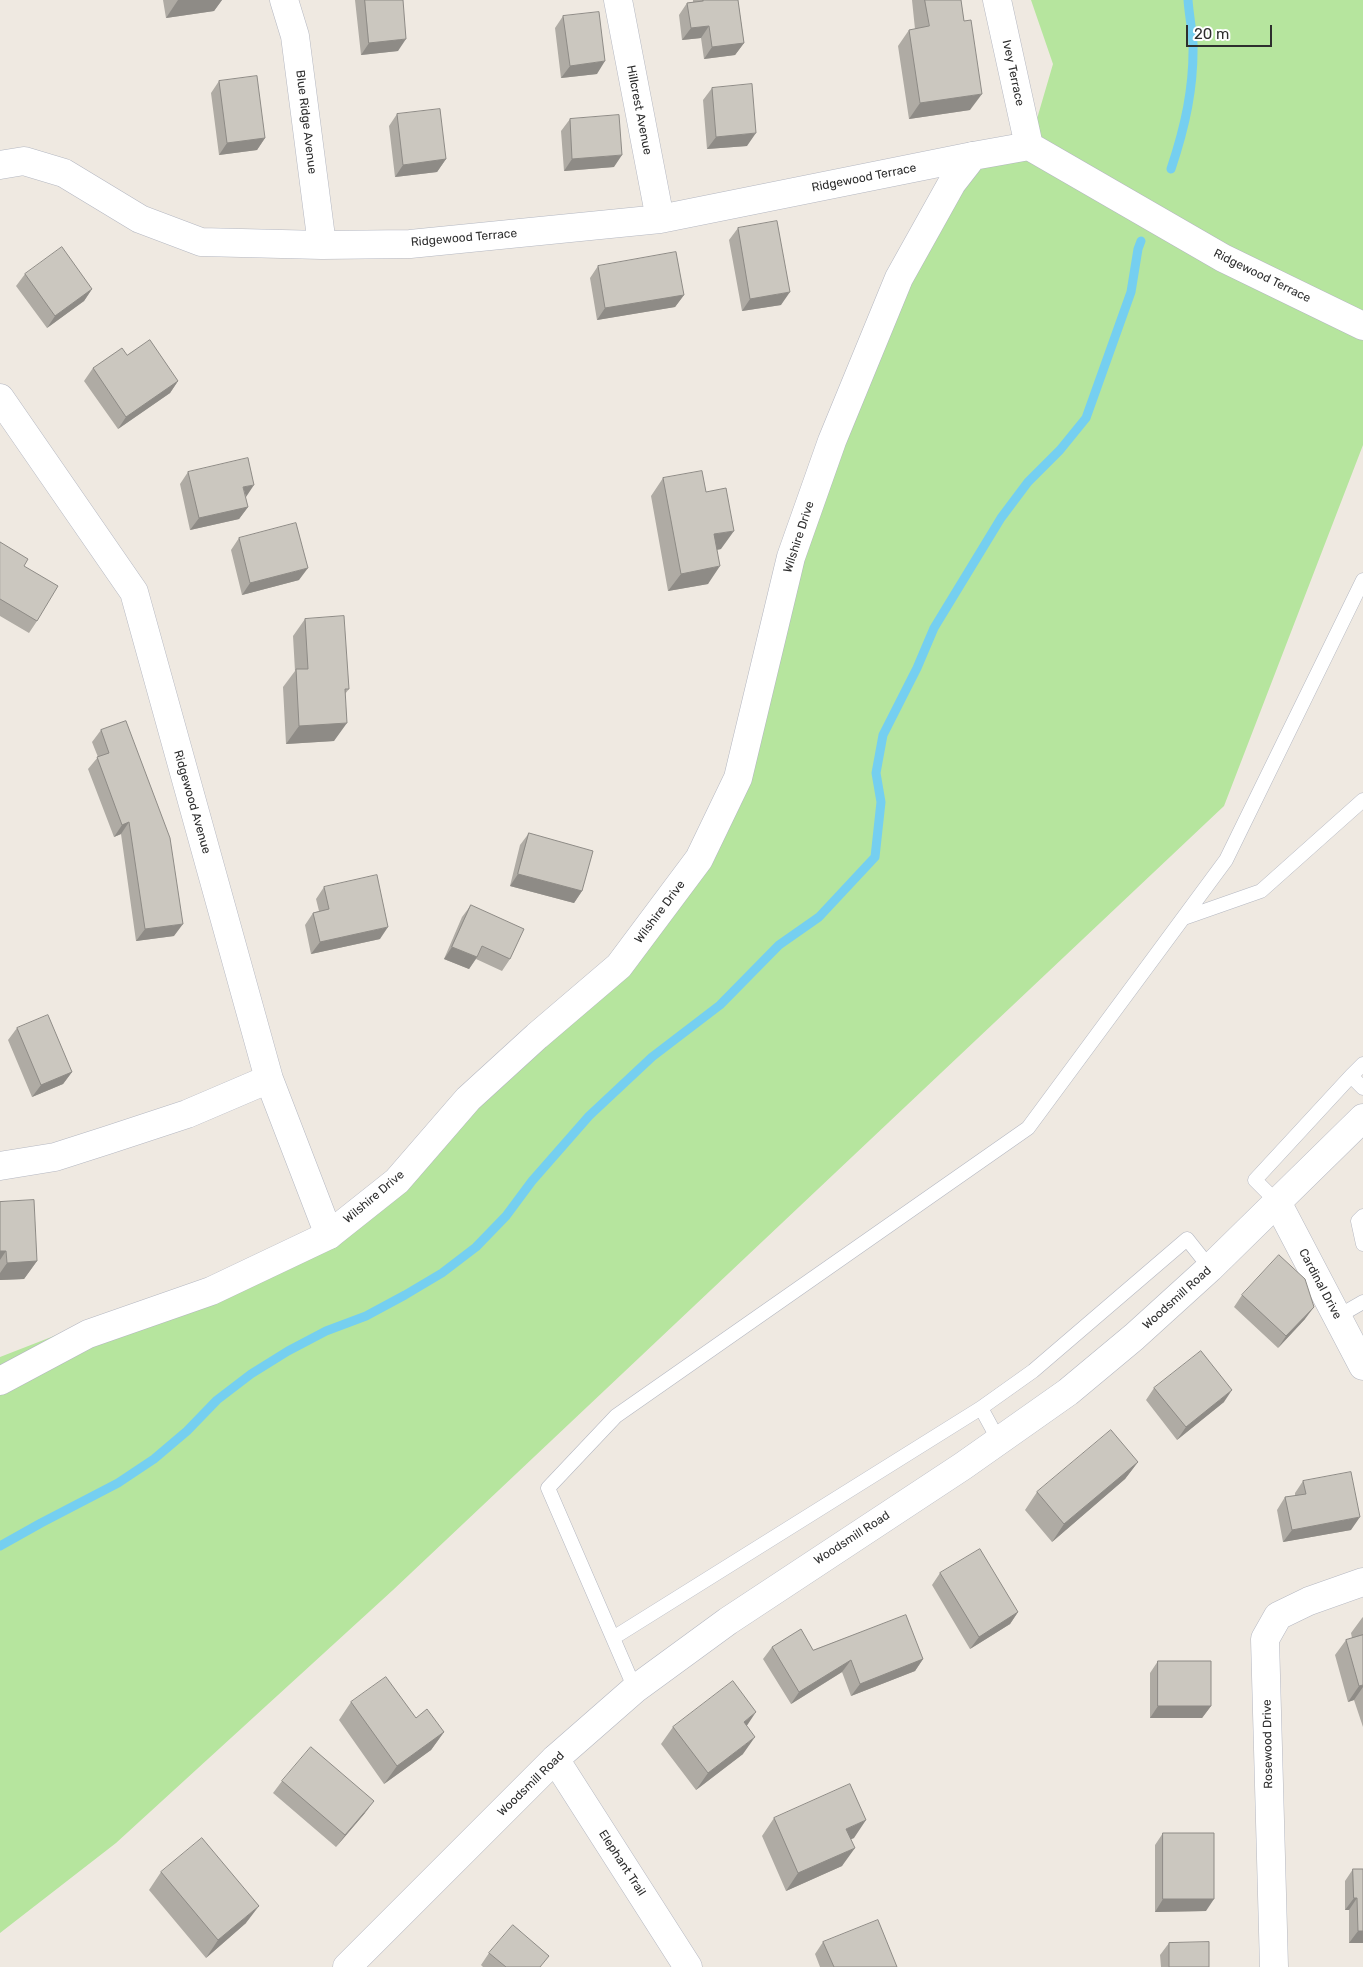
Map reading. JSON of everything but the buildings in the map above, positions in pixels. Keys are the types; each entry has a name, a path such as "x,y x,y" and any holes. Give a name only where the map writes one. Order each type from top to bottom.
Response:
{"street":[{"name":"Blue Ridge Avenue","path":"284,0 295,36 322,245"},
{"name":"Hillcrest Avenue","path":"618,0 660,219"},
{"name":"Ivey Terrace","path":"997,0 1029,146"},
{"name":"Ridgewood Terrace","path":"0,165 24,161 64,172 140,219 201,242 322,245 410,244 660,219 1029,146 1223,258 1363,326"},
{"name":"Wilshire Drive","path":"0,1381 88,1334 211,1291 329,1235 397,1181 468,1099 618,966 699,859 738,778 791,557 832,441 899,278 952,184 973,156"},
{"name":"Ridgewood Avenue","path":"0,398 134,592 269,1079 329,1235"},
{"path":"0,1166 55,1157 99,1143 187,1114 269,1079"},
{"name":"Woodsmill Road","path":"347,1967 555,1759 635,1689 728,1621 1000,1441 1068,1392 1134,1337 1210,1268 1363,1118"},
{"name":"Cardinal Drive","path":"1277,1202 1363,1366"},
{"name":"Rosewood Drive","path":"1274,1967 1265,1639 1278,1616 1309,1601 1363,1582"},
{"name":"Elephant Trail","path":"555,1759 688,1967"}],"lane":[{"path":"635,1689 548,1488 616,1416 1028,1128 1226,860 1363,580"},
{"path":"1184,918 1261,891 1363,800"},
{"path":"1277,1202 1255,1180 1363,1064"},
{"path":"1351,1076 1363,1088"},
{"path":"1363,1216 1358,1221 1363,1244"},
{"path":"613,1638 981,1408 1033,1371 1187,1239 1210,1268"},
{"path":"1337,1317 1363,1302"},
{"path":"981,1408 1000,1441"}],"green space":[{"path":"1031,0 1363,0 1363,445 1224,806 393,1590 116,1843 0,1933 0,1357 149,1299 308,1241 483,1095 708,857 868,354 973,156 1029,146 1053,64"}],"waterway":[{"path":"1171,169 1184,123 1192,76 1193,43 1188,0"},
{"path":"0,1546 118,1483 154,1459 187,1431 217,1400 251,1374 288,1351 326,1331 366,1316 405,1295 442,1273 476,1247 506,1216 532,1181 589,1116 652,1057 720,1005 779,945 819,917 875,857 881,802 876,773 883,735 917,668 934,628 1001,518 1028,482 1060,450 1086,418 1131,292 1141,241"}]}
